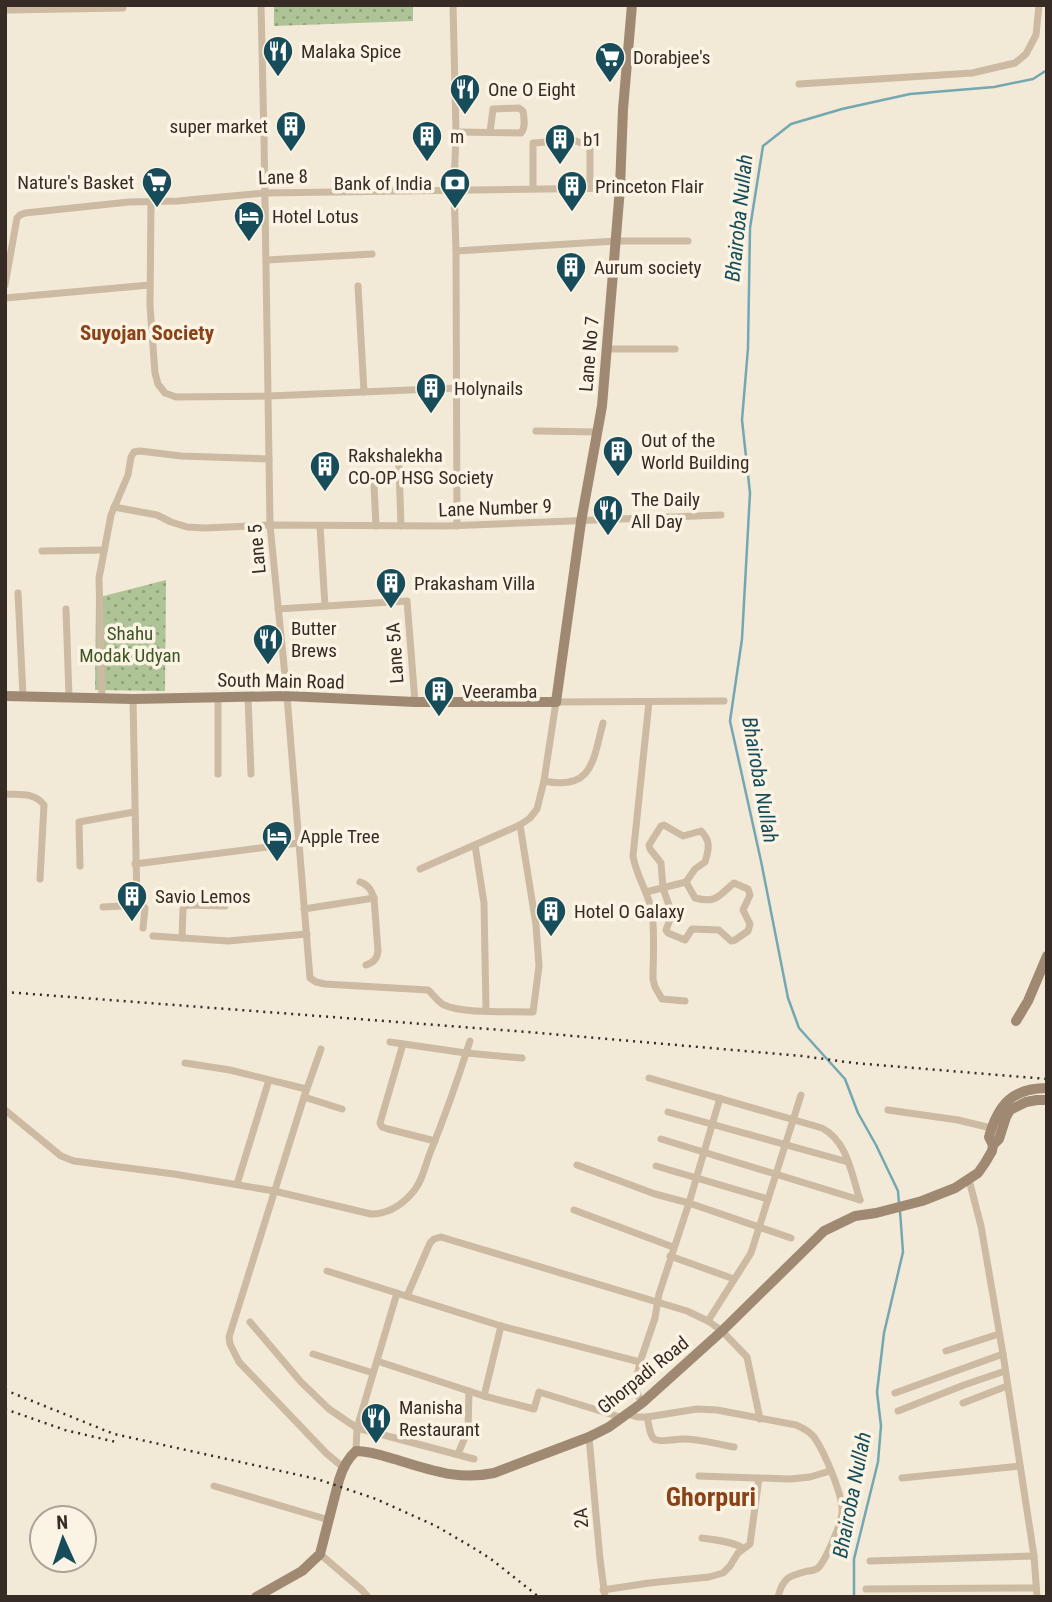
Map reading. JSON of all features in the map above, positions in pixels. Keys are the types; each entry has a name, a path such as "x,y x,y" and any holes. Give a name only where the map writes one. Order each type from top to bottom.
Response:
{"main road":[{"name":"Lane No 7","path":"556,702 581,522 602,406 632,5"},
{"name":"South Main Road","path":"5,696 133,699 287,696 415,702 556,702"},
{"path":"1016,1021 1028,1001 1047,956"},
{"path":"993,1145 989,1137 1000,1109 1017,1100 1027,1089 1047,1088"},
{"path":"1017,1100 1047,1100"},
{"name":"Ghorpadi Road","path":"356,1451 370,1452 447,1475 478,1476 494,1473 609,1427 642,1403 722,1331 824,1231 855,1216 922,1201 969,1180 985,1163 993,1145 999,1139 1006,1117 1017,1100"},
{"path":"256,1597 302,1572 320,1554 339,1480 351,1455 356,1451"}],"street":[{"path":"8,5 8,10 123,8 123,5"},
{"name":"Lane 5","path":"261,5 270,525 310,978 324,984 428,990 441,1003 452,1008 486,1010"},
{"path":"453,5 457,526"},
{"path":"799,84 972,73 1015,63 1026,54 1036,35 1039,5"},
{"path":"456,132 490,132 521,132 523,111 519,108 493,109 490,132"},
{"path":"533,188 533,143 573,141 590,146 590,188"},
{"name":"Lane 8","path":"5,285 15,227 20,215 129,202 265,193 620,188"},
{"path":"151,202 150,285 155,373 166,393 176,397 269,396 457,388"},
{"path":"456,251 616,241 688,241"},
{"path":"267,260 372,254"},
{"path":"5,298 150,285"},
{"path":"358,286 363,392"},
{"path":"607,349 675,349"},
{"path":"536,431 597,432"},
{"path":"102,698 99,578 114,507 128,475 134,452 202,458 269,459"},
{"path":"398,466 401,526"},
{"path":"374,485 376,526"},
{"name":"Lane Number 9","path":"114,507 157,515 187,527 205,528 270,525 457,526 720,515"},
{"path":"278,609 325,606 320,526"},
{"path":"42,551 104,550"},
{"path":"18,593 23,696"},
{"name":"Lane 5A","path":"325,606 407,601 415,702"},
{"path":"66,609 69,697"},
{"path":"218,697 218,774"},
{"path":"248,697 251,774"},
{"path":"133,699 137,905"},
{"path":"420,869 520,825 530,818 537,809 544,781 556,702 724,701"},
{"path":"649,702 633,856 652,913 655,987 662,999 685,1001"},
{"path":"544,781 563,783 577,780 587,773 603,723"},
{"path":"5,794 32,796 39,798 44,804 40,879"},
{"path":"80,866 79,822 134,812"},
{"path":"475,845 484,903 486,1010 533,1012 539,966 536,925 520,825"},
{"path":"646,892 663,888 686,882 695,869 705,862 709,846 701,831 683,836 664,825 649,845 661,863 663,888 672,914 666,927 668,933 685,940 692,929 719,930 731,941 748,931 750,924 743,910 750,895 748,889 734,883 718,899 707,900 695,898 686,882"},
{"path":"135,864 299,843"},
{"path":"360,882 371,889 374,898 378,951 374,962 366,965"},
{"path":"304,909 374,898"},
{"path":"103,907 142,905 145,908 143,928"},
{"path":"182,938 183,909 186,905 225,906"},
{"path":"153,936 228,941 307,934"},
{"path":"5,1110 61,1156 74,1161 237,1184 371,1214 390,1211 415,1190 470,1041"},
{"path":"390,1042 466,1054 522,1058"},
{"path":"403,1044 380,1123 388,1129 435,1141"},
{"path":"321,1049 230,1331 230,1344 239,1362 326,1453 344,1468"},
{"path":"185,1063 269,1080 342,1109"},
{"path":"649,1078 830,1132 844,1148 860,1200 662,1139"},
{"path":"237,1184 269,1080"},
{"path":"708,1321 751,1253 801,1095"},
{"path":"642,1403 635,1391 640,1362 720,1098"},
{"path":"888,1110 958,1120 991,1128"},
{"path":"668,1112 848,1162"},
{"path":"577,1165 655,1194 791,1238"},
{"path":"656,1166 768,1199"},
{"path":"969,1180 981,1226 1003,1354 1034,1556 1037,1597"},
{"path":"574,1210 673,1247"},
{"path":"407,1296 430,1244 441,1237 687,1311 722,1331 747,1357 760,1419"},
{"path":"670,1256 734,1279"},
{"path":"327,1271 501,1326 640,1362"},
{"path":"356,1451 357,1428 397,1293"},
{"path":"250,1322 301,1382 329,1409 357,1428 474,1459"},
{"path":"484,1396 501,1326"},
{"path":"946,1351 999,1334"},
{"path":"313,1354 373,1373"},
{"path":"895,1393 1003,1354"},
{"path":"377,1361 484,1396 534,1409 540,1392 625,1416 647,1417 697,1409 717,1410 796,1425 806,1430 813,1437 830,1471 841,1498 842,1511 839,1527 817,1569 787,1578 781,1584 778,1597"},
{"path":"898,1411 1005,1371"},
{"path":"963,1403 1007,1386"},
{"path":"458,1454 468,1430 469,1391"},
{"path":"647,1417 654,1439 684,1438 734,1447"},
{"name":"2A","path":"589,1437 604,1593"},
{"path":"902,1478 1020,1466"},
{"path":"699,1476 790,1479 830,1471"},
{"path":"604,1593 649,1583 723,1573 752,1539 759,1478"},
{"path":"214,1486 329,1520"},
{"path":"702,1538 743,1548"},
{"path":"320,1554 368,1597"},
{"path":"870,1561 1034,1556"},
{"path":"866,1589 1036,1588"}],"green space":[{"path":"274,5 413,5 413,21 274,26"},
{"name":"Shahu Modak Udyan","path":"166,580 165,691 95,690 96,598"}],"waterway":[{"name":"Bhairoba Nullah","path":"899,1204 898,1191 858,1113 845,1079 799,1028 788,998 730,721 742,639 750,493 742,420 748,348 750,228 763,146 791,124 910,94 994,87 1033,79 1047,70"},
{"name":"Bhairoba Nullah","path":"854,1597 854,1559 878,1462 881,1426 877,1392 884,1333 903,1252 900,1211"}],"railway":[{"path":"5,992 528,1032 1047,1079"},
{"path":"5,1390 114,1434 317,1479 376,1499 436,1526 472,1547 539,1597"},
{"path":"5,1409 65,1430 116,1442"}],"place":[{"name":"Malaka Spice","path":"278,78"},
{"name":"Dorabjee's","path":"610,84"},
{"name":"One O Eight","path":"465,116"},
{"name":"super market","path":"291,153"},
{"name":"m","path":"427,163"},
{"name":"b1","path":"560,166"},
{"name":"Nature's Basket","path":"157,209"},
{"name":"Bank of India","path":"455,210"},
{"name":"Princeton Flair","path":"572,213"},
{"name":"Hotel Lotus","path":"249,243"},
{"name":"Aurum society","path":"571,294"},
{"name":"Holynails","path":"431,415"},
{"name":"Out of the World Building","path":"618,478"},
{"name":"Rakshalekha CO-OP HSG Society","path":"325,493"},
{"name":"The Daily All Day","path":"608,537"},
{"name":"Prakasham Villa","path":"391,610"},
{"name":"Butter Brews","path":"268,666"},
{"name":"Veeramba","path":"439,718"},
{"name":"Apple Tree","path":"277,863"},
{"name":"Savio Lemos","path":"132,923"},
{"name":"Hotel O Galaxy","path":"551,938"},
{"name":"Manisha Restaurant","path":"376,1445"}],"district":[{"name":"Suyojan Society","path":"147,333"},
{"name":"Ghorpuri","path":"711,1497"}]}
